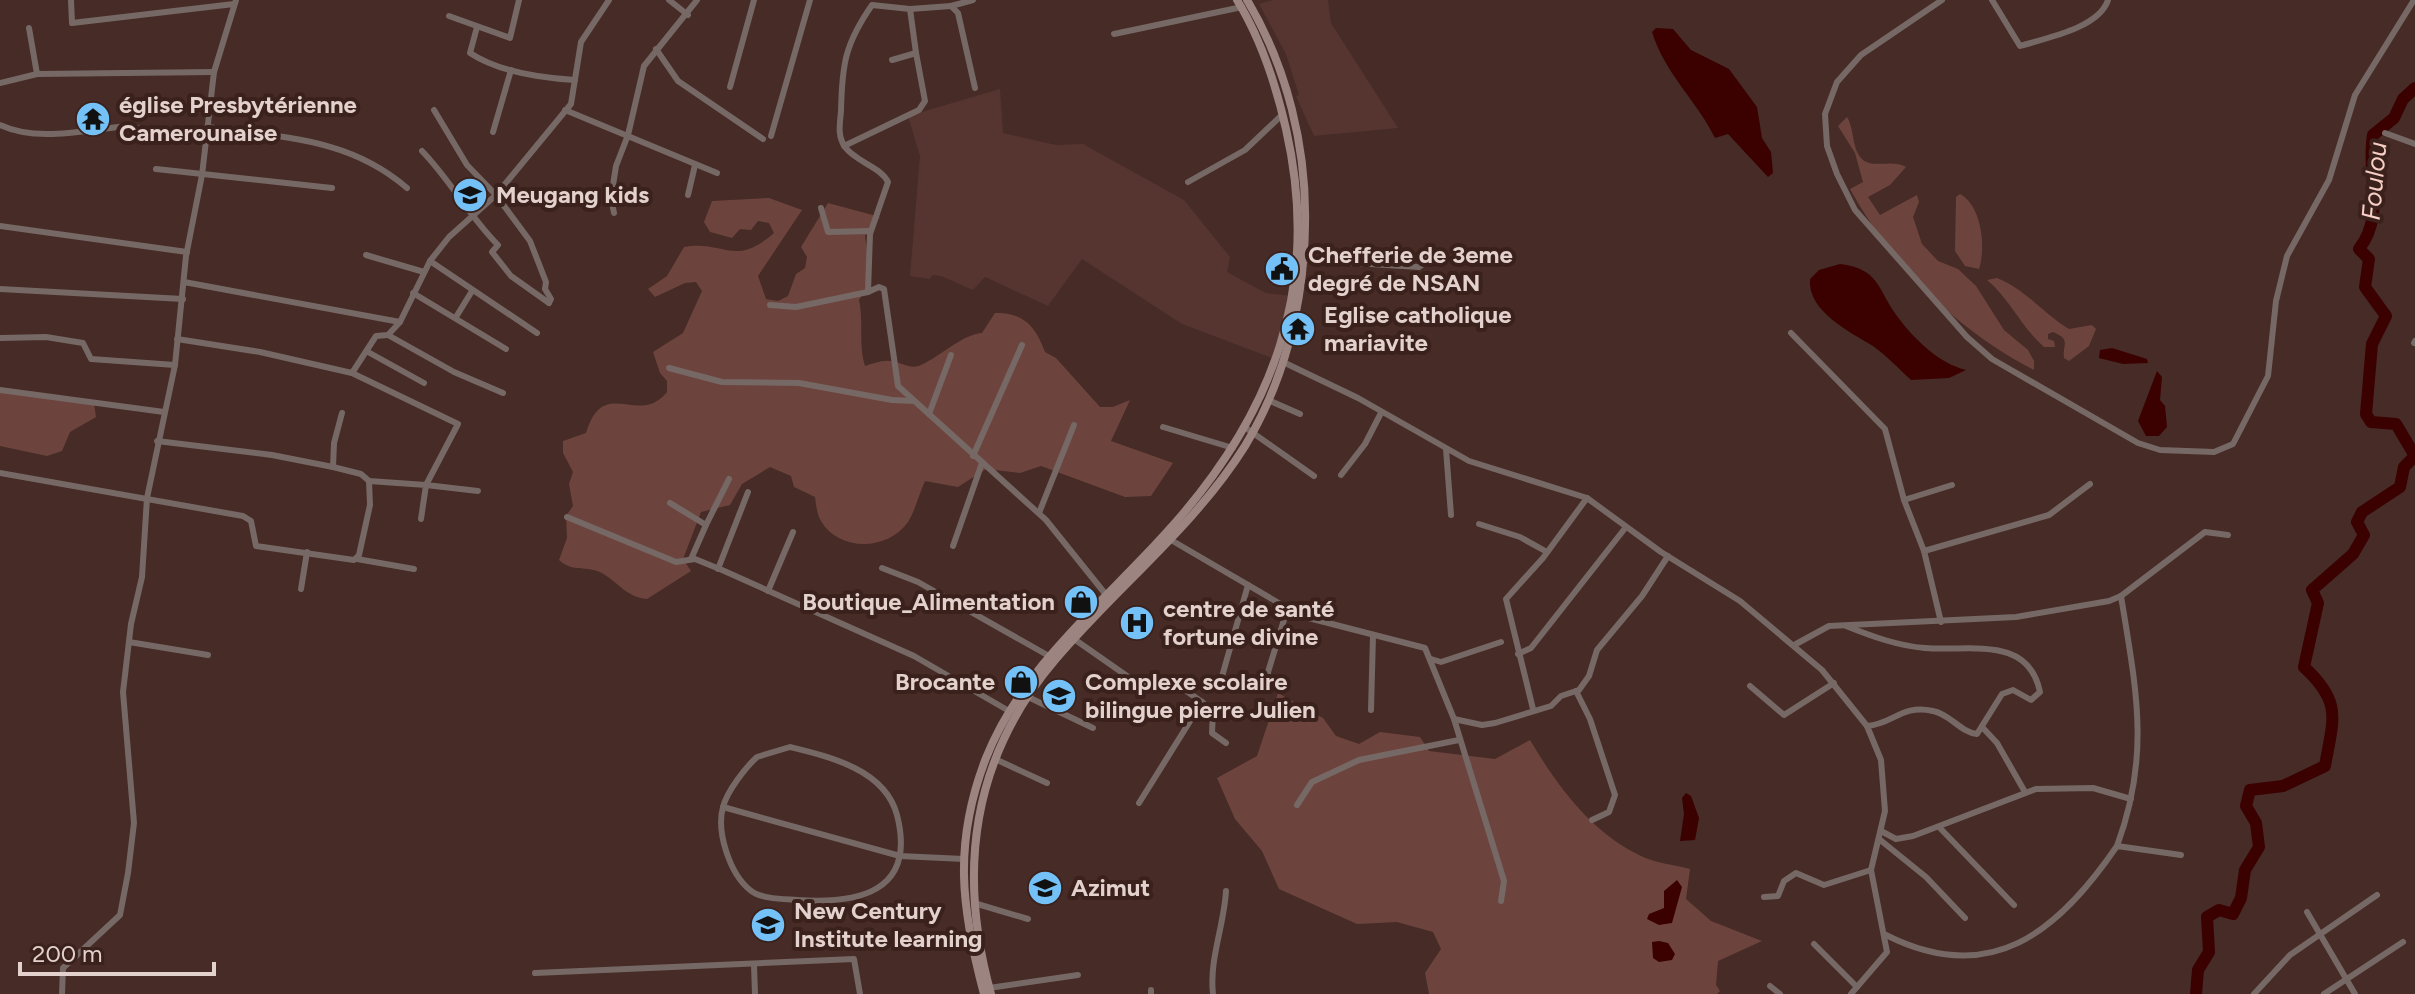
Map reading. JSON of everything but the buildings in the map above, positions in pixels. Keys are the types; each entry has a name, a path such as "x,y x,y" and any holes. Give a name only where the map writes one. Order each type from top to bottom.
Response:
{"main road":[{"path":"988,992 965,918 964,859 976,790 1009,711 1049,656 1205,489 1249,430 1277,360 1298,259 1297,176 1267,62 1242,2"},
{"path":"988,992 973,903 978,817 995,759 1028,697 1074,639 1171,540 1211,493 1268,400 1283,362 1305,260 1304,176 1294,118 1276,60 1242,2"}],"street":[{"path":"62,994 63,968 120,915 134,823 123,692 142,577 147,498 175,365 187,252 202,171 214,72 235,2 72,23 71,0"},
{"path":"449,16 510,38 519,0"},
{"path":"388,335 400,322 430,261 496,195 571,104 581,42 609,0"},
{"path":"669,0 688,15"},
{"path":"614,213 611,198 616,166 628,135 640,79 656,49 688,15 697,0"},
{"path":"730,87 754,0"},
{"path":"771,136 810,0"},
{"path":"868,292 870,231 887,179 866,167 844,146 839,134 843,58 872,5 910,9 951,6 973,0"},
{"path":"1942,0 1861,55 1830,93 1825,114 1827,146 1855,210 1951,322 1992,359 2138,443 2160,450 2214,452 2233,444 2268,376 2276,301 2287,256 2329,180 2355,95 2414,0"},
{"path":"1992,0 2020,46 2085,22 2100,13 2108,0"},
{"path":"1114,34 1242,2"},
{"path":"951,6 958,13 975,88"},
{"path":"844,146 919,110 925,101 910,9"},
{"path":"477,27 470,53 511,70 575,80"},
{"path":"29,28 37,74"},
{"path":"656,49 678,81 763,139"},
{"path":"892,60 916,53"},
{"path":"493,132 502,91 511,70"},
{"path":"0,83 37,74 140,76 214,72"},
{"path":"422,151 456,190 471,217 498,245 492,252 511,276 549,303 551,299 531,243 496,195 467,165 434,110"},
{"path":"565,110 717,173"},
{"path":"1188,182 1245,150 1283,114"},
{"path":"0,125 47,133 108,131 131,126 151,133 207,136"},
{"path":"208,127 320,143 364,156 407,188"},
{"path":"2385,133 2415,144"},
{"path":"688,195 695,165"},
{"path":"156,169 202,171 332,188"},
{"path":"821,208 828,232 870,231"},
{"path":"0,226 187,252"},
{"path":"1305,260 1419,267 1427,261 1429,249"},
{"path":"366,255 424,272"},
{"path":"430,261 537,333"},
{"path":"184,282 400,322"},
{"path":"770,305 796,307 879,287 884,289 897,381 973,456 1039,513 1107,596"},
{"path":"0,289 183,299"},
{"path":"456,317 472,291"},
{"path":"413,293 506,349"},
{"path":"1791,333 1885,429 1904,500 1924,551 1941,622"},
{"path":"352,373 376,336 388,335 454,372 503,393"},
{"path":"0,338 67,339 83,343 91,359 175,365"},
{"path":"177,339 260,352 352,373 458,424 426,485 421,519"},
{"path":"973,456 1022,345"},
{"path":"368,352 424,383"},
{"path":"929,414 951,355"},
{"path":"1283,362 1358,398 1446,449 1495,472 1587,498 1668,556 1740,601 1796,644 1834,683 1867,726 1885,777 1880,835 1871,870 1886,935 1886,957 1851,994"},
{"path":"669,368 722,382 799,383 892,400 914,401"},
{"path":"0,390 164,412"},
{"path":"1268,400 1300,414"},
{"path":"333,467 334,443 342,413"},
{"path":"1341,475 1365,444 1381,413"},
{"path":"1039,513 1074,425"},
{"path":"1163,427 1233,448"},
{"path":"1249,430 1314,476"},
{"path":"157,441 272,455 361,474 369,481 478,491"},
{"path":"1446,449 1451,515"},
{"path":"953,546 982,463"},
{"path":"0,473 243,516 251,521 256,546 414,569"},
{"path":"691,559 729,479"},
{"path":"357,559 370,505 369,481"},
{"path":"1924,551 2049,515 2090,484"},
{"path":"1904,500 1952,485"},
{"path":"718,569 748,492"},
{"path":"1533,709 1506,599 1547,552 1587,498"},
{"path":"670,503 706,525"},
{"path":"567,517 676,562 691,559 718,569 914,656 1009,711"},
{"path":"1479,524 1520,537 1547,552"},
{"path":"1518,654 1531,648 1626,527"},
{"path":"768,591 793,532"},
{"path":"1796,644 1829,626 1843,624 1941,622 2051,614 2121,596 2205,532 2228,535"},
{"path":"1171,540 1287,610 1315,622 1425,648 1454,719 1504,881 1501,901"},
{"path":"301,589 307,552"},
{"path":"1454,719 1482,725 1551,706 1561,696 1576,691 1589,676 1597,650 1642,596 1668,556"},
{"path":"882,568 918,582 1049,656"},
{"path":"1221,680 1248,585"},
{"path":"1886,935 1926,952 1961,956 2003,952 2034,934 2079,894 2117,846 2139,772 2139,739 2121,596"},
{"path":"1269,688 1268,672 1287,610"},
{"path":"1843,624 1906,645 1968,647 2018,654 2033,673 2039,696 2031,700 2013,690 2002,694 1983,728 1973,734 1941,713 1918,709 1901,711 1881,723 1867,726"},
{"path":"1371,710 1373,636"},
{"path":"1074,639 1127,676 1149,683 1172,681 1213,711 1212,733 1226,743"},
{"path":"129,642 208,655"},
{"path":"1431,659 1441,662 1501,642"},
{"path":"1750,686 1784,715 1834,683"},
{"path":"1576,691 1590,719 1615,795 1609,812 1592,820"},
{"path":"1028,697 1093,728"},
{"path":"1139,803 1202,702"},
{"path":"1983,728 1997,743 2025,792"},
{"path":"1297,805 1312,782 1359,760 1459,740"},
{"path":"790,747 815,753 880,783 889,795 900,828 900,856 880,888 867,896 817,901 752,892 726,856 723,807 757,757 790,747"},
{"path":"995,759 1047,783"},
{"path":"1880,835 1896,839 1939,827 2025,792 2078,787 2131,799"},
{"path":"723,807 900,856 964,859"},
{"path":"1939,827 2014,905"},
{"path":"1880,835 1965,918"},
{"path":"2117,846 2181,855"},
{"path":"1764,897 1778,896 1784,881 1796,873 1824,885 1871,870"},
{"path":"1213,994 1211,973 1225,917 1226,891"},
{"path":"2254,994 2279,965 2377,895"},
{"path":"973,903 1028,919"},
{"path":"2307,912 2355,994"},
{"path":"2324,994 2403,942"},
{"path":"1814,944 1857,987"},
{"path":"535,973 854,959 860,994"},
{"path":"754,965 755,994"},
{"path":"988,992 1078,975"},
{"path":"1770,986 1780,994"}],"shaded area":[{"path":"1273,0 1328,0 1331,23 1398,128 1314,136 1296,96 1299,95 1286,54 1259,4"},
{"path":"1656,28 1673,29 1691,50 1729,69 1757,107 1762,138 1771,152 1773,173 1768,177 1728,134 1715,138 1665,61 1652,32"},
{"path":"1000,89 1003,133 1056,145 1083,144 1184,200 1230,257 1227,272 1266,293 1292,296 1277,360 1182,324 1082,259 1048,306 985,277 973,290 941,276 933,275 929,279 910,276 920,156 908,116"},
{"path":"1847,117 1862,159 1906,167 1890,185 1868,197 1880,215 1917,195 1919,202 1913,217 1922,244 1938,261 1958,269 1976,286 2004,330 2028,350 2034,361 2034,370 1978,336 1953,315 1928,293 1886,244 1850,189 1863,182 1855,153 1838,126"},
{"path":"1960,194 1978,217 1982,239 1979,269 1965,266 1955,251 1956,197"},
{"path":"769,198 802,210 758,276 766,299 778,301 788,296 796,274 805,268 807,257 801,247 828,203 880,217 865,236 871,280 859,300 865,366 887,361 917,366 966,338 982,333 995,313 1021,318 1033,328 1045,352 1056,358 1100,407 1113,407 1130,400 1111,441 1173,463 1151,496 1125,497 1041,466 1020,473 986,469 958,487 925,481 908,522 899,532 876,543 864,544 851,543 829,531 820,519 815,497 794,487 791,476 770,467 742,484 730,505 701,512 683,559 691,571 647,599 628,593 602,573 564,564 559,560 567,538 566,516 573,506 569,484 573,472 563,453 563,441 586,433 593,416 602,407 612,404 645,405 656,402 667,392 667,381 660,373 653,352 683,333 702,291 696,282 685,283 655,297 648,289 667,276 684,247 738,251 749,249 774,233 769,223 758,221 751,230 740,229 732,238 710,232 704,222 712,201"},
{"path":"1840,264 1863,270 1876,282 1897,316 1919,341 1936,356 1966,370 1949,378 1911,380 1878,350 1832,319 1815,301 1810,279 1819,270"},
{"path":"1997,278 2016,288 2069,329 2092,325 2096,329 2089,346 2069,361 2064,358 2064,340 2053,332 2048,334 2048,339 2054,341 2055,347 2044,347 1987,280"},
{"path":"2112,348 2147,359 2148,363 2123,364 2099,358 2100,350"},
{"path":"2157,371 2162,377 2160,400 2165,406 2167,427 2159,436 2146,436 2138,421"},
{"path":"0,392 94,404 96,417 70,432 62,451 47,456 0,446"},
{"path":"1278,693 1323,718 1336,736 1359,744 1380,732 1420,737 1429,751 1495,759 1530,740 1564,791 1606,834 1641,856 1690,869 1686,899 1711,921 1762,941 1718,961 1716,985 1720,991 1717,994 1429,994 1425,973 1441,949 1433,932 1397,922 1357,924 1279,889 1262,851 1235,819 1217,778 1257,756"},
{"path":"1686,793 1691,796 1699,818 1695,840 1680,841 1684,814 1682,798"},
{"path":"1677,880 1682,887 1672,923 1659,925 1647,919 1649,914 1664,908 1664,891"},
{"path":"1652,942 1668,943 1675,954 1672,960 1659,962 1653,958"}],"waterway":[{"name":"Foulou","path":"2196,994 2198,970 2209,952 2207,917 2219,910 2233,914 2241,898 2245,870 2259,847 2256,823 2246,806 2250,790 2283,786 2325,766 2332,724 2330,702 2325,691 2304,667 2318,603 2312,590 2353,554 2364,535 2357,522 2362,512 2400,487 2404,467 2415,456 2396,424 2371,422 2366,414 2372,344 2386,316 2365,287 2369,259 2359,249 2372,222 2373,135 2394,118 2403,99 2415,88"}],"place":[{"name":"église Presbytérienne Camerounaise","path":"93,119"},
{"name":"Meugang kids","path":"470,195"},
{"name":"Chefferie de 3eme degré de NSAN","path":"1282,269"},
{"name":"Eglise catholique mariavite","path":"1298,329"},
{"name":"Boutique_Alimentation","path":"1081,602"},
{"name":"centre de santé fortune divine","path":"1137,623"},
{"name":"Brocante","path":"1021,682"},
{"name":"Complexe scolaire bilingue pierre Julien","path":"1059,696"},
{"name":"Azimut","path":"1045,888"},
{"name":"New Century Institute learning","path":"768,925"}]}
